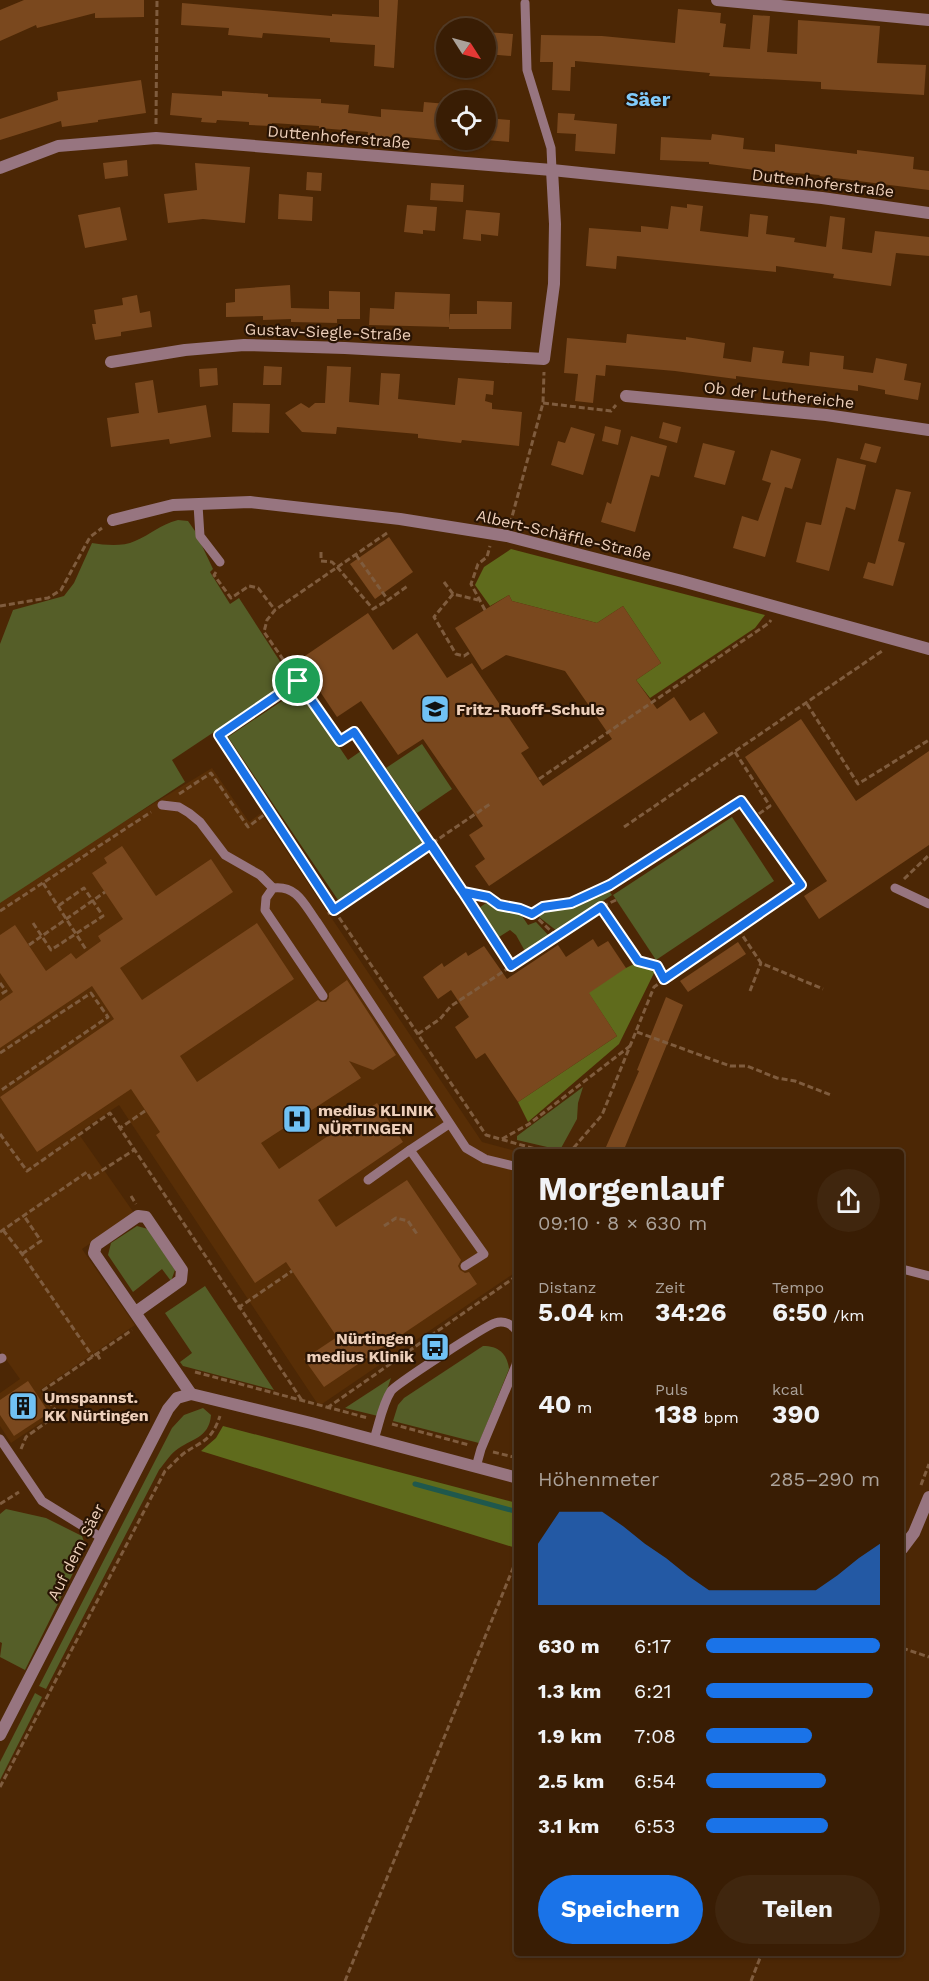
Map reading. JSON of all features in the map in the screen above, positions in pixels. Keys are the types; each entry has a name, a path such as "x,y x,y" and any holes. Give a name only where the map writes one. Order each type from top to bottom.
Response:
{"street":[{"path":"717,0 929,20"},
{"name":"Duttenhoferstraße","path":"0,168 58,146 156,138 552,170 822,198 929,213"},
{"name":"Gustav-Siegle-Straße","path":"111,362 184,350 244,345 544,359 554,284 555,224 552,170"},
{"name":"Ob der Luthereiche","path":"626,396 826,415 929,430"},
{"name":"Albert-Schäffle-Straße","path":"113,520 172,505 250,502 335,510 507,536 929,649"},
{"path":"140,1317 181,1280 182,1270 146,1217 138,1216 96,1245 94,1253 191,1394 374,1439 514,1477"},
{"name":"Auf dem Säer","path":"0,1735 168,1409 177,1398 191,1394"},
{"path":"904,1547 914,1533 929,1497"}],"lane":[{"path":"525,3 527,70 551,148 552,170"},
{"path":"198,505 200,536 220,562"},
{"path":"162,805 179,807 189,813 200,822 225,855 260,875 273,888"},
{"path":"323,996 265,910 266,898 273,888 284,887 294,891 466,1148 485,1159 514,1166"},
{"path":"895,888 929,904"},
{"path":"368,1180 449,1124"},
{"path":"410,1150 484,1254 465,1266"},
{"path":"904,1270 929,1276"},
{"path":"374,1439 391,1390 477,1332 496,1322 507,1323 514,1327"},
{"path":"476,1467 514,1370"},
{"path":"0,1439 42,1501 102,1538"}],"path":[{"path":"156,138 157,0"},
{"path":"514,510 543,403 543,384"},
{"path":"543,403 611,411 626,396"},
{"path":"0,606 48,598 61,590 90,537 113,520"},
{"path":"393,529 275,610 267,620 264,632 340,741 354,732 511,966"},
{"path":"321,552 321,561 332,562 373,609 410,585"},
{"path":"356,555 388,600"},
{"path":"485,610 471,584 478,564 487,556"},
{"path":"220,562 214,575 231,598 249,585 258,588 275,610"},
{"path":"444,582 453,594 479,600"},
{"path":"453,594 434,617 456,654 464,656 470,652"},
{"path":"539,779 769,623 776,607"},
{"path":"624,827 881,654 888,639"},
{"path":"298,681 219,735 486,1135 536,1149"},
{"path":"807,704 858,784 929,740"},
{"path":"735,752 770,806 753,818"},
{"path":"0,911 211,773 248,827 269,811"},
{"path":"532,914 543,907 571,903 610,885 741,801 801,885 654,987 602,1115 573,1149"},
{"path":"316,922 490,804"},
{"path":"895,888 929,855"},
{"path":"43,883 87,951"},
{"path":"33,923 51,950 103,916 84,888 58,906"},
{"path":"28,945 105,892"},
{"path":"463,892 488,897 499,905 532,914 556,936"},
{"path":"418,1034 440,1019 451,1006 601,907 616,900"},
{"path":"601,907 638,961 657,966 664,979"},
{"path":"738,929 761,963 823,989"},
{"path":"750,991 761,963"},
{"path":"0,983 6,991 0,995"},
{"path":"0,1053 91,993 108,1017 0,1091"},
{"path":"637,1032 730,1066 747,1066 831,1095"},
{"path":"502,1139 529,1124 631,1045"},
{"path":"120,1128 145,1111"},
{"path":"0,1134 27,1171 110,1113 238,1308 303,1402"},
{"path":"101,1361 95,1356 22,1254 2,1231 87,1172 90,1178 134,1150"},
{"path":"22,1254 41,1241 24,1216"},
{"path":"384,1226 396,1218 408,1221 417,1234"},
{"path":"238,1308 292,1271"},
{"path":"326,1409 514,1278"},
{"path":"15,1463 26,1437 58,1414 42,1392 95,1356 140,1317"},
{"path":"180,1378 194,1372 326,1409 514,1457"},
{"path":"0,1786 165,1471 182,1455 207,1441 216,1426 223,1402"},
{"path":"0,1504 31,1485"},
{"path":"345,1981 514,1566"},
{"path":"904,1649 929,1657"},
{"path":"751,1981 761,1956"}],"shaded area":[{"name":"medius KLINIK NÜRTINGEN","path":"212,768 249,822 261,813 482,1142 514,1151 513,1274 319,1406 119,1105 78,1133 134,1213 82,1249 135,1325 40,1390 54,1414 11,1443 0,1426 0,1393 20,1379 0,1351 0,897"}],"green space":[{"path":"178,520 188,521 213,569 210,572 230,604 239,598 292,680 172,760 185,782 0,903 0,644 13,610 64,596 74,583 92,543 113,545 130,543"},
{"path":"511,549 765,615 755,628 650,698 636,680 661,663 623,606 597,623 512,601 509,595 490,606 475,585 484,567"},
{"path":"300,689 348,760 361,751 423,843 338,900 228,737"},
{"path":"422,744 452,789 417,813 386,768"},
{"path":"732,817 774,881 656,960 613,895"},
{"path":"607,888 612,895 557,931 539,917 544,910 570,906"},
{"path":"486,903 499,910 520,913 528,925 536,922 550,937 526,953 516,935 510,930 499,937 479,908"},
{"path":"634,964 650,966 655,971 619,1044 528,1122 518,1102 617,1036 572,968 626,968"},
{"path":"583,1087 578,1103 577,1119 561,1149 517,1140 517,1136"},
{"path":"137,1226 148,1229 175,1270 171,1281 162,1269 133,1292 108,1255 111,1243"},
{"path":"205,1286 274,1390 183,1366 180,1362 192,1353 165,1313"},
{"path":"483,1346 493,1347 501,1352 509,1369 479,1443 393,1421 398,1405 404,1398"},
{"path":"391,1378 378,1416 345,1408"},
{"path":"203,1408 211,1415 207,1429 203,1434 175,1451 159,1470 46,1689 39,1686 172,1428 184,1415"},
{"path":"223,1426 514,1502 514,1547 201,1451 216,1438"},
{"path":"6,1509 46,1518 82,1536 86,1547 25,1670 0,1657 2,1643 0,1642 0,1514"},
{"path":"35,1693 42,1697 0,1780 0,1762"}],"building":[{"path":"24,0 144,0 144,17 95,18 95,13 37,28 36,25 0,41 0,10"},
{"path":"379,0 398,0 394,68 374,66 375,45 330,42 330,38 263,33 262,38 228,35 229,28 181,25 182,3 332,16 332,14 379,17"},
{"path":"678,9 721,13 720,23 726,24 723,47 750,49 753,15 770,16 767,52 797,54 798,20 880,26 877,63 926,65 924,95 821,89 821,82 709,76 710,73 575,61 575,67 571,67 570,91 552,90 553,62 540,62 541,35 602,36 675,43"},
{"path":"496,33 513,34 511,56 496,55"},
{"path":"141,80 146,113 62,127 61,121 0,140 0,119 58,100 57,92"},
{"path":"222,91 268,94 268,97 321,99 321,103 349,105 348,113 381,117 381,109 423,112 424,102 436,103 436,140 394,136 393,142 367,140 368,132 272,123 271,126 217,120 216,123 201,122 202,118 170,115 172,93 222,96"},
{"path":"558,113 575,114 574,120 617,124 615,154 575,151 576,134 557,133"},
{"path":"496,119 510,120 509,142 496,141"},
{"path":"712,134 744,138 743,149 775,152 775,144 857,154 857,150 914,157 913,169 929,171 929,190 820,175 755,170 709,164 709,162 660,160 661,137 711,140"},
{"path":"127,160 128,176 105,179 103,163"},
{"path":"195,163 250,167 245,223 203,219 168,223 164,194 197,190"},
{"path":"307,172 322,173 321,191 306,190"},
{"path":"431,183 464,185 463,202 430,200"},
{"path":"279,194 313,197 312,221 278,219"},
{"path":"687,204 703,206 700,231 748,237 750,214 768,216 766,234 795,238 794,242 826,247 830,216 845,218 842,249 872,253 875,231 929,237 929,256 896,253 891,286 833,278 834,274 776,266 776,272 617,256 616,269 586,266 589,228 641,232 641,226 668,229 671,206 687,208"},
{"path":"407,205 437,207 435,231 423,230 423,234 404,232"},
{"path":"120,207 127,240 85,248 78,215"},
{"path":"466,210 500,213 498,236 481,234 481,241 463,239"},
{"path":"290,285 291,308 329,309 329,291 360,292 360,319 337,319 337,323 291,322 291,319 263,320 263,316 226,317 226,303 235,302 235,289"},
{"path":"395,292 450,294 449,324 450,314 477,314 477,301 512,302 511,329 369,325 370,308 394,309"},
{"path":"137,295 140,313 150,311 152,327 121,332 121,336 95,340 92,324 96,324 94,310 123,305 122,298"},
{"path":"627,334 686,340 686,337 725,343 723,358 751,362 753,347 784,351 782,363 809,366 810,352 844,356 843,369 873,373 876,358 907,364 904,380 921,383 918,400 885,394 885,390 858,385 858,391 736,376 736,379 606,365 605,376 596,375 593,403 575,401 578,374 564,373 567,338 626,343"},
{"path":"264,366 282,367 281,385 263,385"},
{"path":"327,366 351,367 349,402 379,405 381,373 400,374 398,399 455,405 458,378 494,381 493,395 486,394 485,401 492,403 492,409 522,412 519,446 462,440 461,443 418,438 418,434 337,427 336,434 302,432 285,413 301,403 309,408 315,403 325,403"},
{"path":"217,368 218,385 200,387 199,369"},
{"path":"153,380 158,413 206,405 211,437 170,444 169,439 111,447 107,418 139,413 135,383"},
{"path":"233,403 270,404 269,433 232,432"},
{"path":"663,422 681,427 677,443 659,438"},
{"path":"605,426 621,430 618,445 602,441"},
{"path":"571,427 595,434 583,475 551,465 558,441 565,443"},
{"path":"631,436 667,446 659,477 651,475 635,532 601,522 607,502 611,504"},
{"path":"703,443 735,451 725,485 694,477"},
{"path":"865,443 881,447 876,463 860,459"},
{"path":"771,450 801,459 792,489 785,487 765,557 733,548 742,516 758,521 771,483 762,480"},
{"path":"837,458 866,465 855,510 846,507 829,571 796,562 806,522 821,525"},
{"path":"896,489 911,492 898,541 905,543 893,586 863,578 868,562 875,564"},
{"path":"389,537 413,572 375,599 350,564"},
{"path":"509,595 512,601 597,623 623,606 661,663 636,680 657,709 674,697 690,721 704,712 718,733 489,886 475,866 485,859 469,835 483,826 423,739 398,755 361,701 337,717 299,660 368,613 393,650 417,633 447,678 472,663 529,748 521,753 543,786 612,739 565,671 506,655 482,670 455,628"},
{"path":"801,719 856,801 929,751 929,845 819,919 804,896 827,881 745,757"},
{"path":"122,846 156,896 211,859 233,892 120,968 142,1000 257,923 294,979 180,1056 197,1082 318,1000 326,1002 329,993 347,980 396,1055 373,1070 349,1061 361,1078 261,1143 279,1169 377,1103 403,1142 318,1200 336,1227 407,1180 461,1260 458,1266 460,1270 465,1273 469,1272 477,1284 324,1387 304,1359 337,1337 286,1262 255,1283 156,1135 160,1132 131,1089 37,1152 0,1097 114,1019 92,986 0,1048 0,1001 13,992 0,973 0,935 15,925 46,971 71,953 76,959 101,941 98,936 123,919 92,873 107,863 104,858"},
{"path":"593,939 598,947 608,941 626,968 589,993 617,1036 518,1102 485,1053 476,1059 455,1027 469,1017 451,990 438,999 423,977 442,963 444,967 466,952 468,956 484,946 507,979 558,945 566,957"},
{"path":"738,942 746,954 688,992 680,981"},
{"path":"666,997 683,1005 624,1149 606,1147 639,1071 637,1070"},
{"name":"Umspannst. KK Nürtingen","path":"28,1381 49,1413 14,1436 0,1415 0,1400"}],"waterway":[{"path":"415,1484 514,1511"}],"place":[{"name":"Fritz-Ruoff-Schule","path":"435,709"},
{"name":"medius KLINIK NÜRTINGEN","path":"297,1119"},
{"name":"Nürtingen medius Klinik","path":"435,1347"},
{"name":"Umspannst. KK Nürtingen","path":"23,1406"}],"district":[{"name":"Säer","path":"648,99"}],"route":[{"path":"298,681 219,735 334,910 431,844 463,892 488,897 499,905 532,914 543,907 571,903 610,885 741,801 801,885 664,979 657,966 638,961 601,907 511,966 463,892 365,746 354,732 340,741 298,681"}]}
